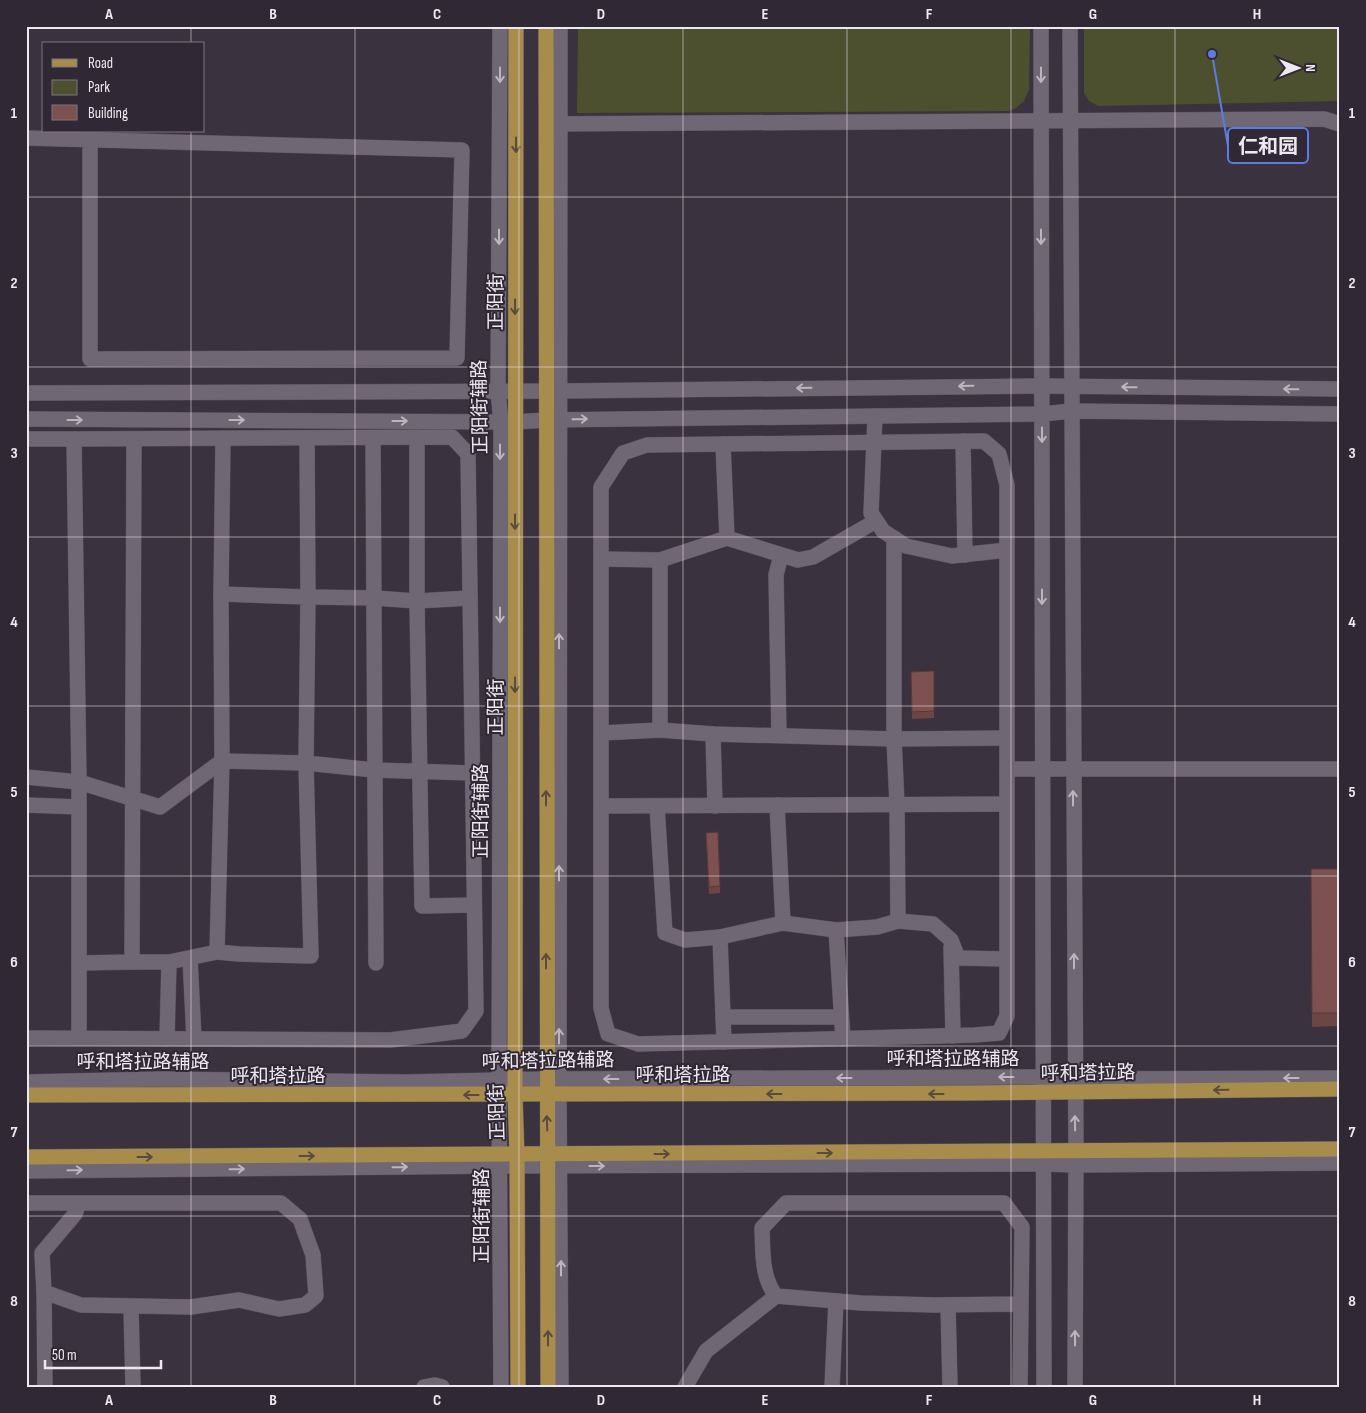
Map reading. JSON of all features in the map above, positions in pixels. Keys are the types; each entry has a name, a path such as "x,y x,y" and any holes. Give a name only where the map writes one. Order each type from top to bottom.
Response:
{"main road":[{"name":"正阳街","path":"516,26 515,391 508,422 507,1088 517,1160 518,1387"},
{"path":"546,26 552,124 553,1079"},
{"name":"呼和塔拉路","path":"26,1096 507,1088 553,1095 1042,1085 1340,1089"},
{"path":"548,1387 554,1160 553,1095"},
{"path":"26,1157 501,1160 1076,1158 1340,1149"}],"street":[{"name":"正阳街辅路","path":"500,26 498,391 508,422"},
{"path":"560,26 552,124 1324,120 1340,124"},
{"path":"1041,26 1041,386 1049,768 1042,1085 1044,1387"},
{"path":"1070,26 1076,1158 1075,1387"},
{"path":"26,138 462,150 456,358 90,359 90,140"},
{"path":"26,393 553,391 1041,386 1340,389"},
{"path":"26,419 508,422 1042,414 1071,411 1340,414"},
{"path":"875,416 871,513 883,531 906,546 952,556 1007,550"},
{"path":"417,437 417,601 422,906 474,905"},
{"path":"26,439 452,437 468,454 476,1011 462,1031 390,1040 26,1038"},
{"path":"217,952 222,761 221,594 223,438"},
{"path":"79,963 169,962 217,952 311,956 306,763 307,438"},
{"path":"373,438 376,963"},
{"path":"74,439 79,782 79,1038"},
{"path":"132,962 134,439"},
{"path":"984,440 999,454 1007,485 1007,1016 999,1033 953,1036 638,1044 608,1034 601,1008 601,487 623,453 647,444 874,442 984,440"},
{"path":"963,441 965,555"},
{"path":"724,444 727,538"},
{"path":"601,558 660,560 727,538 798,560 813,557 876,520"},
{"path":"894,538 894,739 897,804 898,921"},
{"path":"779,735 776,575 781,555"},
{"path":"660,560 660,730"},
{"path":"221,594 417,601 470,598"},
{"path":"601,733 660,730 713,734 894,739 1007,738"},
{"path":"713,734 715,806"},
{"path":"26,777 79,782 160,807 222,761 306,763 374,770 472,773"},
{"path":"1007,769 1340,769"},
{"path":"601,806 1007,804"},
{"path":"26,805 79,807"},
{"path":"777,805 783,923"},
{"path":"657,806 665,933 685,940 720,937 783,923 836,930 877,926 898,921 933,924 951,940 958,958 1007,959"},
{"path":"836,930 842,1039"},
{"path":"720,937 724,1042"},
{"path":"951,940 953,1036"},
{"path":"190,958 194,1039"},
{"path":"167,1038 169,962"},
{"path":"724,1017 841,1017"},
{"path":"1075,1085 1340,1078"},
{"name":"呼和塔拉路辅路","path":"26,1082 161,1079 406,1082 507,1088 553,1079 1042,1085"},
{"path":"553,1079 553,1095"},
{"name":"正阳街辅路","path":"501,1387 501,1160 507,1088"},
{"path":"1076,1158 1340,1163"},
{"path":"26,1171 501,1160"},
{"path":"554,1160 561,1387"},
{"path":"26,1203 281,1203 300,1219 313,1255 316,1296 305,1305 279,1309 240,1300 191,1307 80,1304 44,1292"},
{"path":"45,1387 42,1253 75,1214 79,1203"},
{"path":"776,1296 770,1288 763,1262 762,1228 786,1203 1004,1203 1022,1226 1020,1387"},
{"path":"685,1387 706,1351 776,1296 860,1303 1021,1304"},
{"path":"832,1387 836,1300"},
{"path":"948,1304 950,1387"},
{"path":"132,1306 133,1387"},
{"path":"424,1387 442,1387"}],"green space":[{"path":"578,26 1030,26 1029,90 1024,101 1016,108 1008,111 577,113"},
{"path":"1084,26 1340,26 1340,101 1098,106 1089,101 1084,93"}],"building":[{"path":"934,671 934,711 912,712 911,672"},
{"path":"718,832 720,886 709,887 706,833"},
{"path":"1311,869 1340,869 1340,1013 1312,1013"}],"place":[{"name":"仁和园","path":"1212,54"}]}
